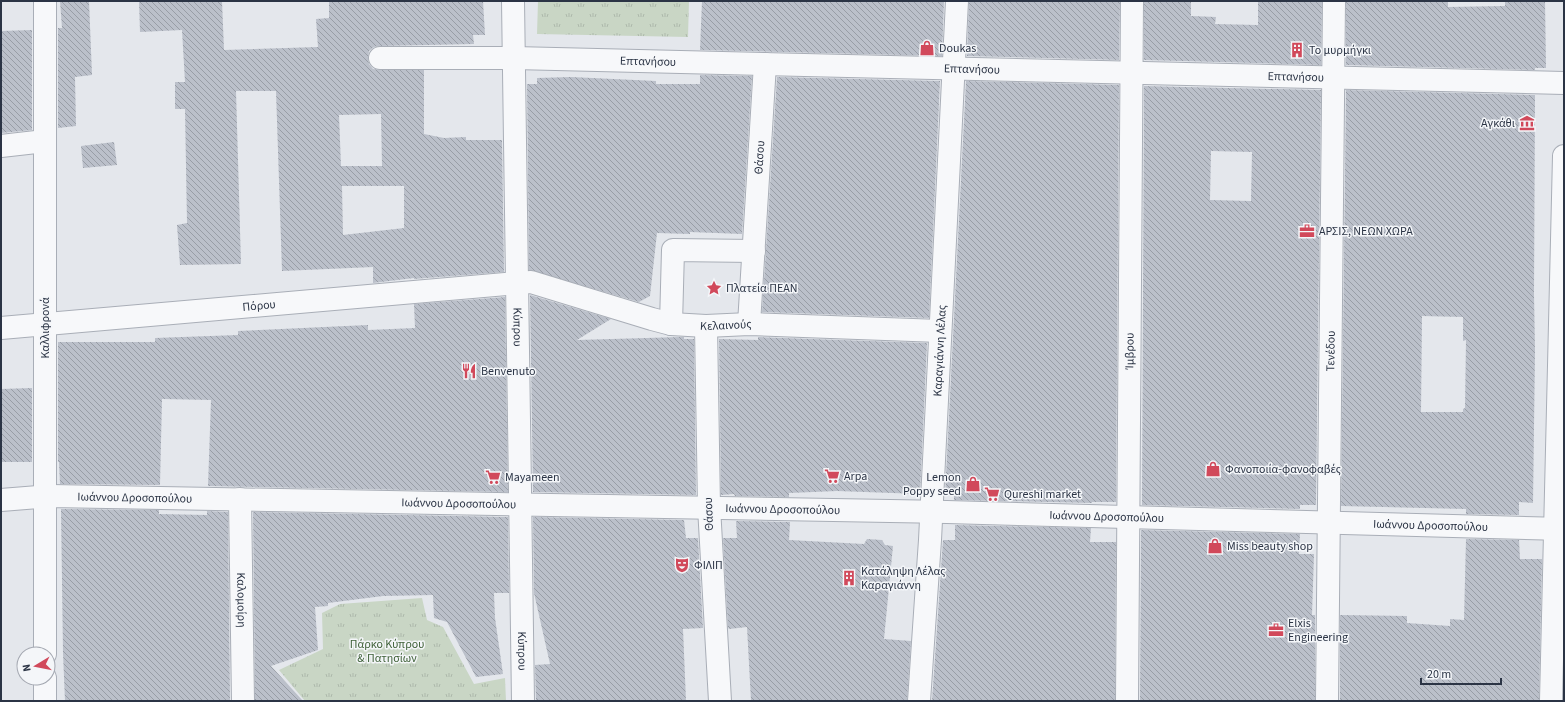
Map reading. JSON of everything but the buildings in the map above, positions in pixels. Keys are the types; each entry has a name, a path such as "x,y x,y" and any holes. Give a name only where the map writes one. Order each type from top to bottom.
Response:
{"street":[{"name":"Καλλιφρονά","path":"45,1 45,646"},
{"name":"Κύπρου","path":"513,1 523,701"},
{"name":"Καραγιάννη Λέλας","path":"919,701 931,512 957,1"},
{"name":"Ίμβρου","path":"1127,701 1132,1"},
{"name":"Τενέδου","path":"1328,701 1334,1"},
{"name":"Επτανήσου","path":"380,58 514,58 1564,83"},
{"name":"Θάσου","path":"749,324 765,64"},
{"path":"1,146 45,141"},
{"path":"1551,701 1560,528 1564,156"},
{"path":"671,324 673,250 754,251"},
{"name":"Κελαινούς","path":"517,283 531,282 671,324 706,326 749,324 940,331"},
{"name":"Πόρου","path":"1,328 517,283"},
{"name":"Θάσου","path":"706,326 708,507 720,701"},
{"name":"Ιωάννου Δροσοπούλου","path":"1,500 45,496 708,507 1129,516 1560,528"},
{"name":"Καλομοίρη","path":"240,499 243,701"},
{"path":"45,686 45,701"}],"green space":[{"path":"538,1 689,1 688,37 537,34"},
{"name":"Πάρκο Κύπρου & Πατησίων","path":"422,598 427,620 443,627 474,684 505,678 506,701 305,701 279,670 323,649 322,613 340,604"}],"place":[{"name":"Doukas","path":"927,48"},
{"name":"Το μυρμήγκι","path":"1297,50"},
{"name":"Αγκάθι","path":"1527,123"},
{"name":"ΑΡΣΙΣ, ΝΕΩΝ ΧΩΡΑ","path":"1307,231"},
{"name":"Πλατεία ΠΕΑΝ","path":"714,288"},
{"name":"Benvenuto","path":"469,371"},
{"name":"Φανοποιία-φανοφαβές","path":"1213,469"},
{"name":"Arpa","path":"832,476"},
{"name":"Mayameen","path":"493,477"},
{"name":"Lemon Poppy seed","path":"973,484"},
{"name":"Qureshi market","path":"992,494"},
{"name":"Miss beauty shop","path":"1215,546"},
{"name":"ΦΙΛΙΠ","path":"682,565"},
{"name":"Κατάληψη Λέλας Καραγιάννη","path":"849,578"},
{"name":"Elxis Engineering","path":"1276,630"}]}
